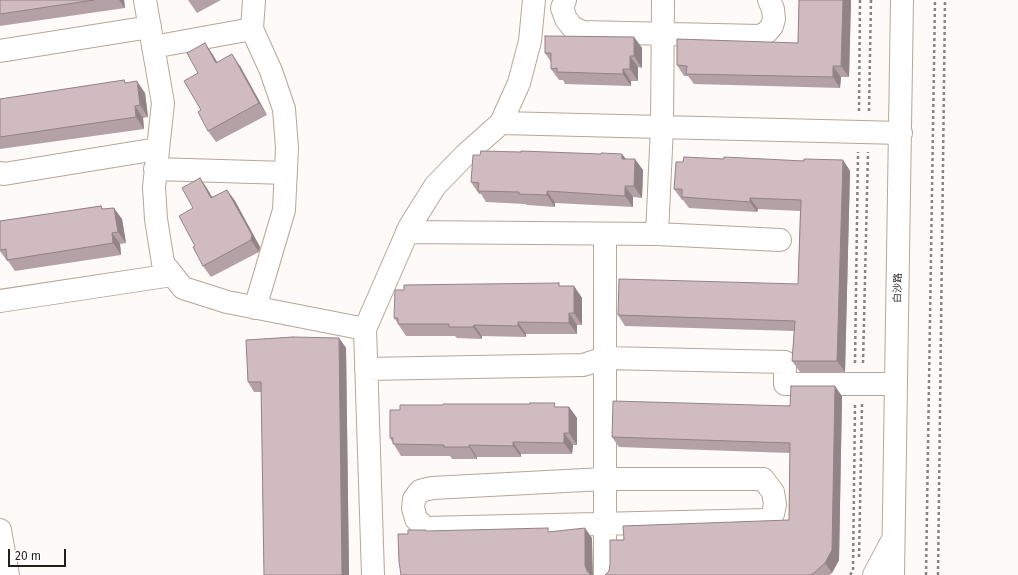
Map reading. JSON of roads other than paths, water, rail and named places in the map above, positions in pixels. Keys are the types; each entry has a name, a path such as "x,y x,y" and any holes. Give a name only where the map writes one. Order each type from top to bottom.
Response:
{"street":[{"path":"145,0 162,103 154,187 156,218 163,263 183,288 227,302 364,329"},
{"path":"254,0 252,29 271,71 284,109 286,148 284,210 255,308"},
{"path":"373,575 364,329 408,232 435,186 465,155 501,123 519,83 530,41 534,0"},
{"path":"565,0 562,8 566,19 573,28 583,32 760,36 767,32 772,26 774,19 773,9 769,0"},
{"path":"657,234 662,127 663,0"},
{"name":"白沙路","path":"893,575 902,0"},
{"path":"0,51 252,29"},
{"path":"501,123 901,133"},
{"path":"0,173 4,174 156,159 286,173"},
{"path":"408,232 657,234 780,240"},
{"path":"604,234 605,575"},
{"path":"0,301 172,275"},
{"path":"366,368 582,365 604,358 786,362 785,384 896,384"},
{"path":"604,479 763,479 773,492 775,504 772,514 767,520 425,528 416,519 413,508 414,499 420,491 432,488 604,479"},
{"path":"0,530 8,575"},
{"path":"874,575 893,538"}]}
